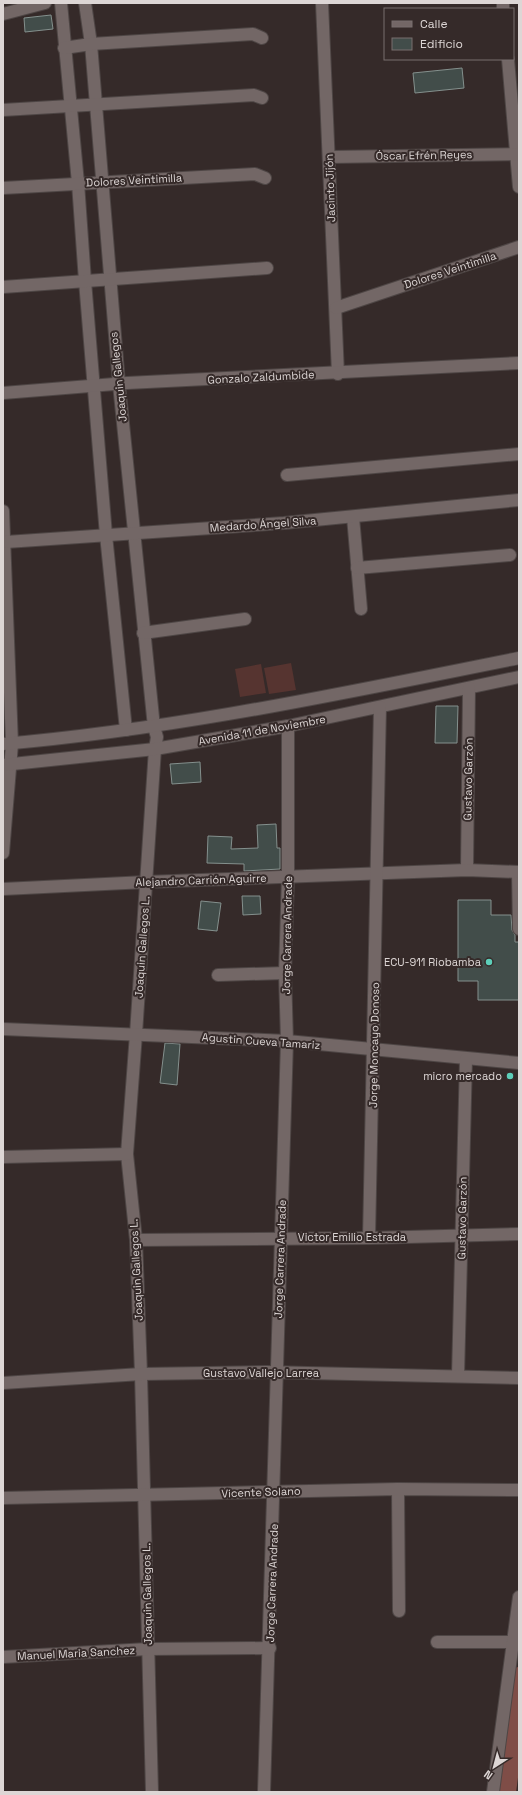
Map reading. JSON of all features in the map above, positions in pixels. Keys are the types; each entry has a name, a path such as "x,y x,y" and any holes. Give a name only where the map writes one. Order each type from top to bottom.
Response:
{"street":[{"path":"3,14 45,3"},
{"path":"61,3 64,48 78,183 106,535 126,730"},
{"name":"Joaquin Gallegos","path":"85,3 91,44 109,279 119,384 154,727 157,737 155,749"},
{"name":"Jacinto Jijón","path":"322,3 338,374"},
{"path":"64,48 91,44 253,34 262,38"},
{"path":"508,60 519,187"},
{"path":"3,110 96,103 254,95 262,98"},
{"name":"Óscar Efrén Reyes","path":"329,157 517,154"},
{"name":"Dolores Veintimilla","path":"3,188 102,181 255,174 265,178"},
{"name":"Dolores Veintimilla","path":"336,308 519,247"},
{"path":"3,287 267,268"},
{"name":"Gonzalo Zaldumbide","path":"3,393 119,384 338,374 519,363"},
{"path":"287,474 519,454"},
{"name":"Medardo Ángel Silva","path":"6,542 284,524 519,500"},
{"path":"3,511 6,542 8,744 3,853"},
{"path":"352,517 361,609"},
{"path":"358,568 510,555"},
{"path":"144,633 245,619"},
{"name":"Avenida 11 de Noviembre","path":"8,744 154,727 286,704 519,658"},
{"name":"Avenida 11 de Noviembre","path":"7,765 155,749 288,726 519,677"},
{"name":"Gustavo Garzón","path":"467,870 469,688"},
{"name":"Jorge Moncayo Donoso","path":"369,1238 378,873 380,707"},
{"name":"Jorge Carrera Andrade","path":"264,1792 270,1648 276,1372 287,1041 285,973 288,877 288,726"},
{"name":"Joaquin Gallegos L.","path":"152,1792 136,1240 127,1154 155,749"},
{"name":"Alejandro Carrión Aguirre","path":"3,889 467,870 518,872"},
{"path":"518,872 519,929"},
{"path":"218,975 285,973"},
{"name":"Agustin Cueva Tamariz","path":"3,1029 287,1041 519,1063"},
{"name":"Gustavo Garzón","path":"458,1376 466,1059"},
{"path":"3,1157 127,1154"},
{"name":"Victor Emilio Estrada","path":"136,1240 369,1238 519,1234"},
{"name":"Gustavo Vallejo Larrea","path":"3,1383 141,1374 276,1372 519,1378"},
{"path":"398,1489 399,1611"},
{"name":"Vicente Solano","path":"3,1498 144,1496 398,1489 519,1490"},
{"path":"493,1792 516,1642 519,1597"},
{"path":"437,1642 516,1642"},
{"name":"Manuel Maria Sanchez","path":"3,1657 148,1649 270,1648"}],"shaded area":[{"path":"291,663 296,690 269,694 264,668"},
{"path":"261,664 266,693 240,697 235,669"}],"building":[{"path":"51,15 53,29 25,32 24,18"},
{"path":"462,68 464,88 415,93 413,73"},
{"path":"436,706 458,706 457,743 435,743"},
{"path":"200,762 201,782 172,784 170,764"},
{"path":"276,824 277,848 280,848 280,869 244,871 244,864 207,863 208,836 232,837 231,849 258,848 257,825"},
{"path":"242,896 260,896 261,914 243,915"},
{"name":"ECU-911 Riobamba","path":"458,900 491,900 491,915 511,915 512,930 515,935 515,942 519,942 519,1000 478,1000 478,981 458,981"},
{"path":"201,901 221,903 217,931 198,929"},
{"path":"165,1043 180,1044 177,1085 160,1083"}],"waterway":[{"path":"504,1792 519,1679"}],"place":[{"name":"ECU-911 Riobamba","path":"489,962"},
{"name":"micro mercado","path":"510,1076"}]}
